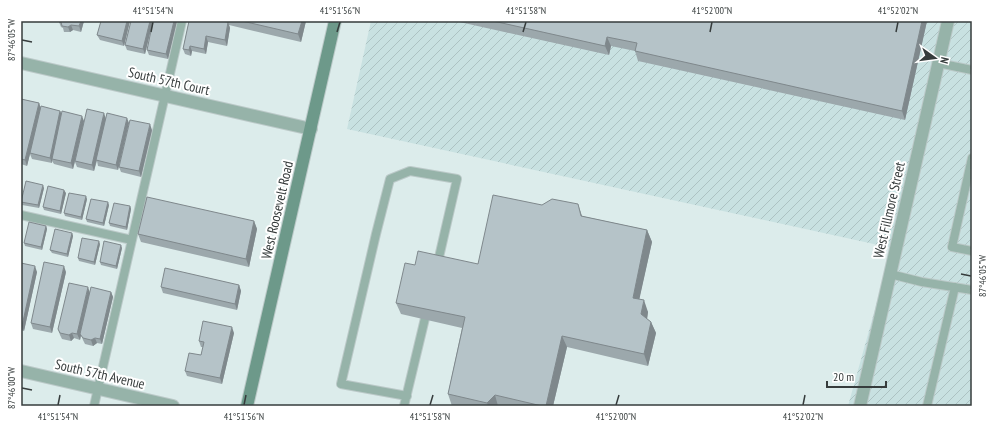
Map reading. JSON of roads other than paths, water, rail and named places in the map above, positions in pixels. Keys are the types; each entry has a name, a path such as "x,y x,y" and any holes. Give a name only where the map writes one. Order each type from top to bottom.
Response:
{"main road":[{"name":"West Roosevelt Road","path":"247,406 335,21"}],"street":[{"name":"West Fillmore Street","path":"860,406 948,21"},
{"name":"South 57th Court","path":"21,63 311,129"},
{"name":"South 57th Avenue","path":"21,371 173,406"}],"lane":[{"path":"94,406 182,21"},
{"path":"938,63 972,70"},
{"path":"972,158 952,246 972,251"},
{"path":"407,396 341,384 390,179 410,171 457,179 436,272"},
{"path":"21,215 132,240"},
{"path":"890,274 972,290"},
{"path":"926,406 955,287"},
{"path":"404,406 428,303"}]}
